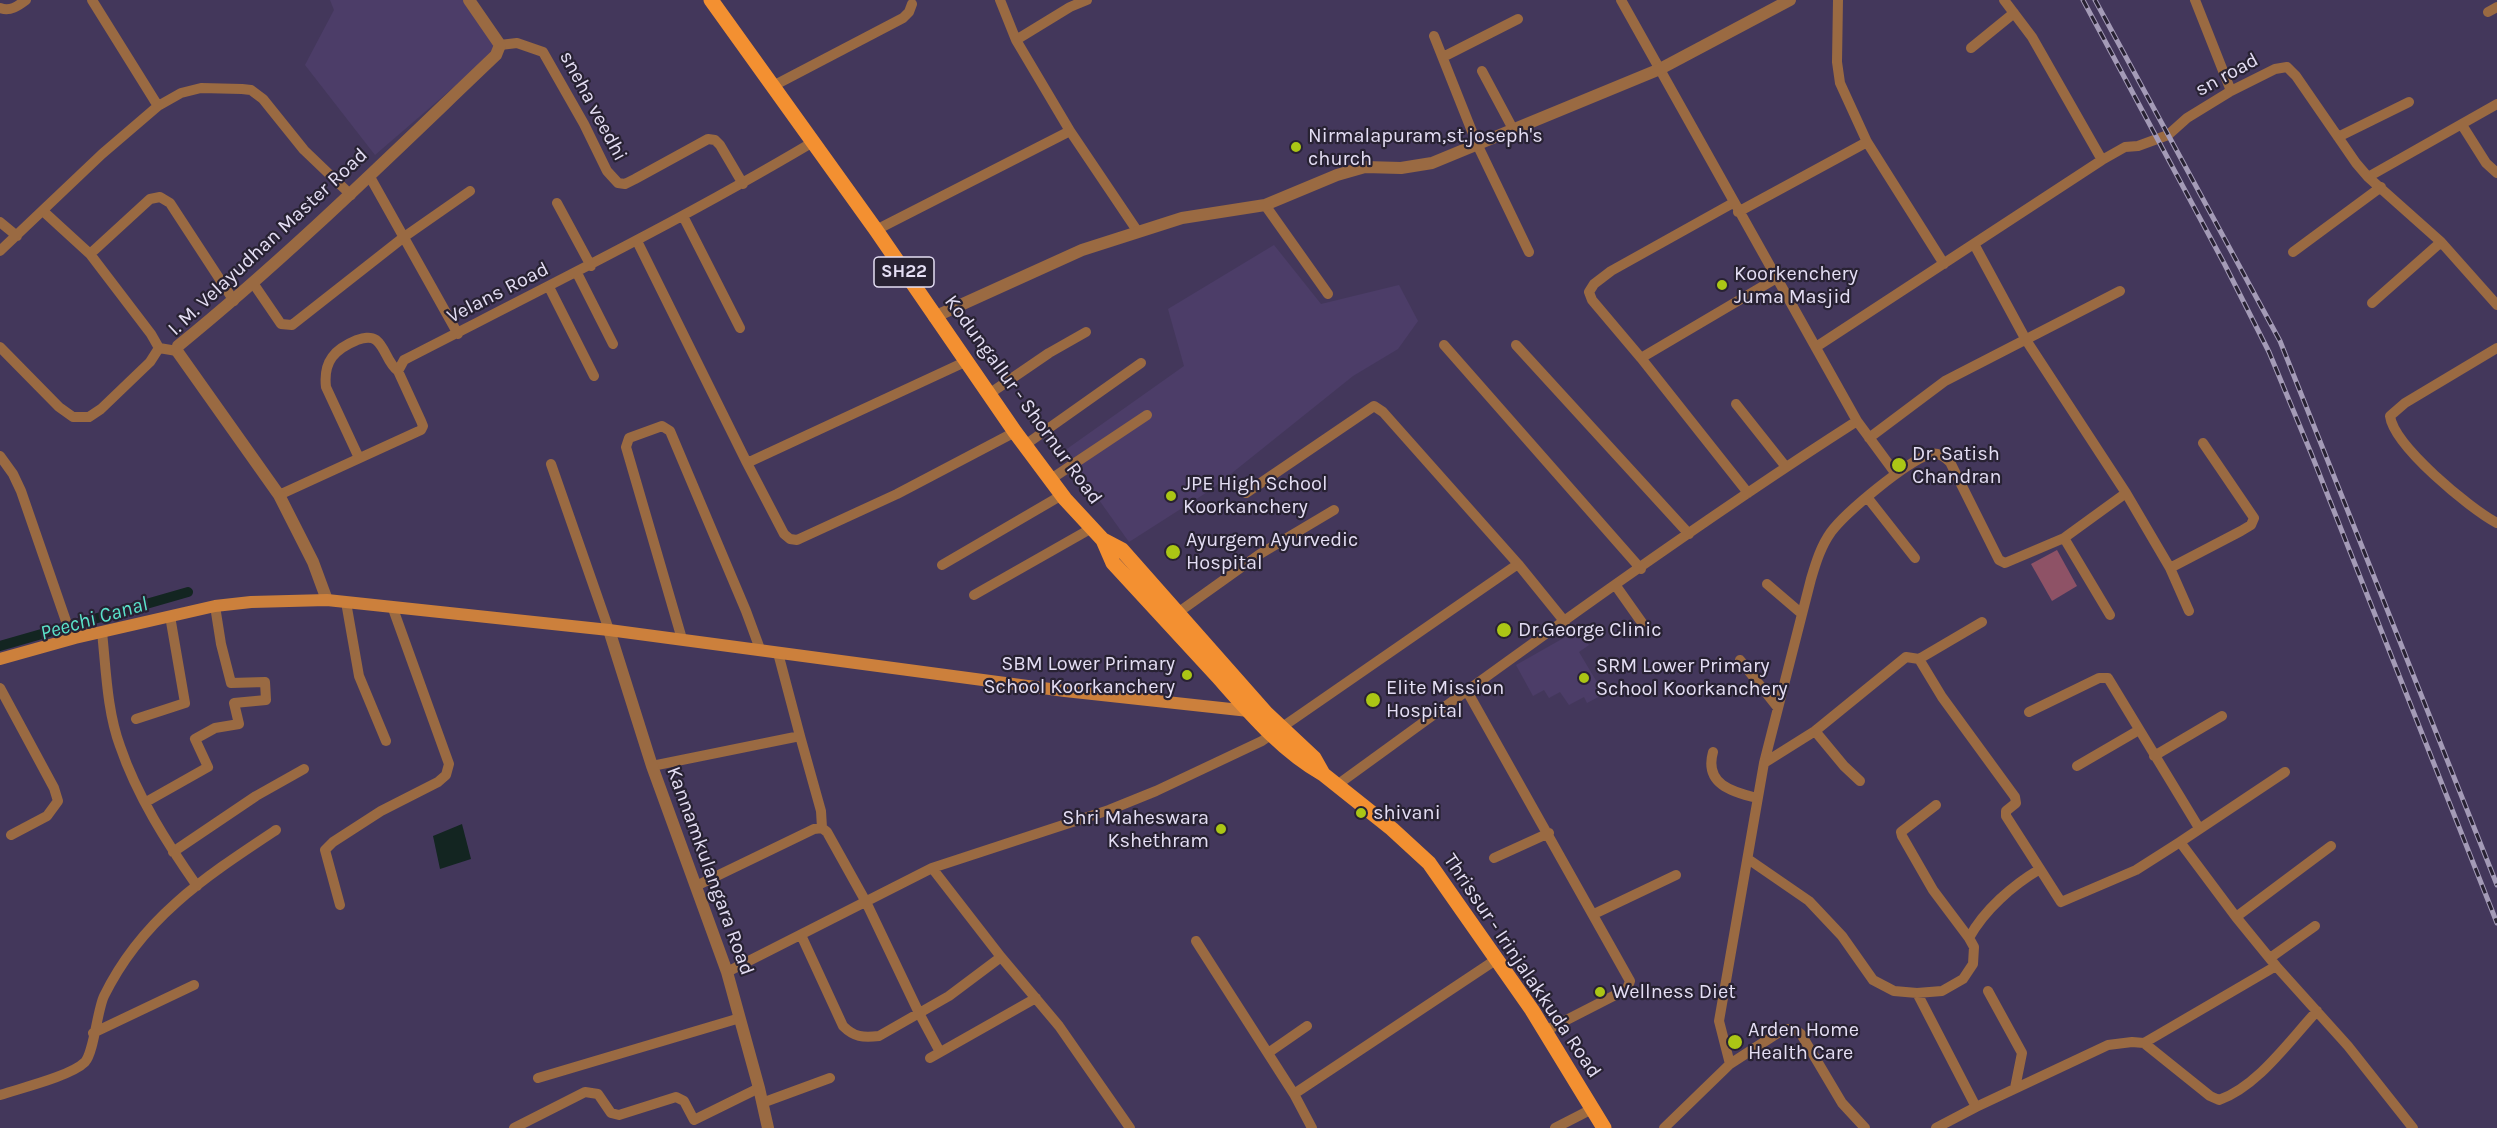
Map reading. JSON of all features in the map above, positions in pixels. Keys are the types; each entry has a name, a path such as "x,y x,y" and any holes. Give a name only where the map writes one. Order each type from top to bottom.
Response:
{"main road":[{"name":"Kodungallur - Shornur Road","path":"711,0 876,230 988,394 1062,495 1103,540 1122,550 1176,614 1266,713 1272,735"},
{"path":"1103,540 1113,563 1272,735"},
{"path":"0,658 71,631 102,633 216,606 251,602 327,600 609,630 1065,691 1249,711"},
{"name":"Thrissur - Irinjalakkuda Road","path":"1272,735 1304,764 1323,774 1392,829 1429,863 1545,1031 1604,1128"}],"street":[{"path":"0,8 5,10 15,8 26,0"},
{"path":"92,0 158,106"},
{"path":"469,0 500,45"},
{"path":"1000,0 1016,40 1070,131 1138,232"},
{"path":"1016,40 1088,0"},
{"path":"1621,0 1735,208 1857,421 1896,474"},
{"path":"934,317 1082,250 1182,218 1265,205 1337,175 1365,167 1401,168 1432,163 1660,69 1770,4 1790,0"},
{"path":"1838,0 1837,62 1840,83 1867,142 1944,264"},
{"path":"2004,0 2032,37 2102,160"},
{"path":"2195,0 2231,91"},
{"path":"773,86 903,18 909,12 913,1"},
{"path":"1971,48 2014,14"},
{"path":"1443,57 1518,19"},
{"path":"1434,36 1477,144 1529,252"},
{"name":"sneha veedhi","path":"500,45 516,43 543,52 578,113 607,171 618,183 625,184 708,139 715,140 720,145 743,184"},
{"name":"I. M. Velayudhan Master Road","path":"327,600 313,562 279,495 177,351 178,346 234,301 351,195 496,55 500,45"},
{"name":"sn road","path":"1816,347 2102,160 2125,147 2138,146 2168,135 2187,118 2231,91 2275,69 2287,67 2296,75 2338,137"},
{"path":"1482,71 1513,129"},
{"path":"0,251 102,154 158,106 181,93 201,88 251,90 263,99 304,150 351,195"},
{"path":"2409,102 2338,137 2368,177 2493,292 2497,305"},
{"path":"2368,177 2497,104"},
{"path":"2462,125 2486,163 2497,173"},
{"path":"876,230 1070,131"},
{"name":"Velans Road","path":"398,371 404,360 591,266 743,184 813,142"},
{"path":"1748,493 1592,300 1589,292 1594,284 1611,271 1867,142"},
{"path":"370,177 458,334"},
{"path":"2293,252 2381,188"},
{"path":"253,283 280,324 292,325 404,237 470,191"},
{"path":"90,254 150,199 160,197 170,203 234,301"},
{"path":"557,203 591,266"},
{"path":"1265,205 1328,294"},
{"path":"43,211 90,254 159,348 177,351"},
{"path":"683,216 740,328"},
{"path":"0,222 16,236"},
{"path":"637,241 747,463 784,534 790,539 797,540 897,494 1015,432"},
{"path":"2372,303 2441,242"},
{"path":"1974,244 2026,340 2126,493 2170,568 2189,611"},
{"path":"577,273 613,344"},
{"path":"1641,358 1775,279"},
{"path":"549,288 594,376"},
{"path":"1869,438 1945,381 2120,291"},
{"path":"988,394 1049,353 1086,332"},
{"path":"279,495 415,434 423,426 398,371 393,367 377,341 372,338 365,338 340,348 329,362 324,376 326,387 359,458"},
{"path":"1444,345 1641,569"},
{"path":"1516,345 1689,534"},
{"path":"0,346 59,407 73,417 89,417 101,409 150,362 159,348"},
{"path":"2497,348 2405,403 2390,416 2391,426 2399,437 2455,495 2475,511 2497,523"},
{"path":"747,463 967,362"},
{"path":"1025,445 1141,363"},
{"path":"1736,404 1786,467"},
{"path":"1246,493 1374,406 1383,412 1518,564 1565,622"},
{"path":"1051,479 1147,415"},
{"path":"1337,785 1689,534 1857,421"},
{"path":"682,639 626,447 629,438 662,426 670,431 760,649"},
{"path":"2170,568 2251,525 2254,518 2203,443"},
{"path":"1730,1064 1719,1021 1757,798 1802,614 1821,547 1832,530 1896,474 1930,454 1940,454 1950,462 1999,560 2005,563 2064,538 2126,493"},
{"path":"0,456 13,474 21,491 71,631"},
{"path":"551,464 609,630"},
{"path":"942,565 1062,495"},
{"path":"1867,497 1915,558"},
{"path":"1176,614 1260,554 1334,510"},
{"path":"974,595 1092,528"},
{"path":"2064,538 2110,615"},
{"path":"727,972 932,868 1109,810 1156,791 1272,735 1518,564"},
{"path":"1767,584 1802,614"},
{"path":"1616,586 1645,627"},
{"path":"346,602 359,676 386,741"},
{"path":"146,802 208,767 195,739 215,728 239,724 221,644 216,606"},
{"path":"340,905 325,850 333,842 381,811 438,782 446,775 449,764 392,606"},
{"path":"136,719 185,703 170,616"},
{"path":"1764,763 1815,731 1906,657 1919,658 1982,622"},
{"name":"Kannamkulangara Road","path":"609,630 652,766 727,972 768,1128"},
{"path":"102,633 119,745 173,852 197,886"},
{"path":"778,653 820,812 822,828 827,832 866,902 940,1052"},
{"path":"1919,658 1942,697 2015,797 2016,803 2006,811 2006,816 2061,902 2136,870 2284,772"},
{"path":"1740,660 1778,708"},
{"path":"2029,712 2099,678 2108,678 2199,828"},
{"path":"232,685 265,682 266,700 234,703"},
{"path":"0,688 54,788 58,801 47,816 11,835"},
{"path":"1467,691 1549,833 1630,981 1627,989 1545,1031"},
{"path":"2154,756 2222,716"},
{"path":"2077,766 2139,730"},
{"path":"1815,731 1860,781"},
{"path":"652,766 800,736"},
{"path":"1713,752 1710,764 1715,777 1730,791 1757,798"},
{"path":"173,852 256,796 304,770"},
{"path":"1748,859 1809,901 1842,936 1873,980 1894,991 1917,993 1942,990 1963,979 1973,964 1974,947 1970,938 1933,890 1901,832 1936,804"},
{"path":"696,886 814,829 822,828"},
{"path":"0,1095 79,1067 87,1059 103,998 131,949 165,911 276,830"},
{"path":"1494,858 1549,833"},
{"path":"2180,842 2236,917 2348,1046 2413,1128"},
{"path":"2236,917 2331,846"},
{"path":"932,868 1001,957 1059,1026 1130,1128"},
{"path":"1970,938 1975,927 1994,905 2040,869"},
{"path":"1594,914 1676,875"},
{"path":"1936,1128 2108,1045 2144,1043 2273,962 2315,926"},
{"path":"801,935 843,1026 852,1035 866,1037 879,1036 949,996 1001,957"},
{"path":"1196,941 1294,1094 1312,1128"},
{"path":"1294,1094 1497,959"},
{"path":"93,1033 194,985"},
{"path":"1988,991 2022,1053 2015,1088"},
{"path":"1917,993 1976,1107"},
{"path":"930,1058 1036,998"},
{"path":"2144,1043 2210,1096 2220,1100 2236,1094 2249,1084 2317,1011"},
{"path":"538,1078 740,1018"},
{"path":"1268,1053 1307,1026"},
{"path":"1664,1128 1730,1064 1784,1029 1794,1029 1801,1034 1842,1102 1865,1128"},
{"path":"762,1103 830,1078"},
{"path":"514,1128 585,1092 598,1094 611,1113 619,1115 676,1097 684,1101 694,1120 759,1088"},
{"path":"1555,1128 1592,1109"}],"shaded area":[{"path":"330,0 468,0 498,49 375,155 305,65 334,10"},
{"name":"JPE High School Koorkanchery","path":"1274,245 1321,304 1399,285 1418,321 1398,349 1353,376 1212,489 1129,542 1064,451 1184,366 1168,309"},
{"path":"2057,550 2077,586 2052,601 2031,564"},
{"path":"1581,632 1589,645 1579,652 1604,694 1587,703 1584,697 1569,705 1560,692 1549,698 1544,690 1533,696 1516,665 1569,635 1571,638"},
{"path":"462,824 471,859 440,869 433,836"}],"waterway":[{"name":"Peechi Canal","path":"0,646 188,592"}],"railway":[{"path":"2083,0 2269,352 2497,923"},
{"path":"2095,0 2280,341 2497,885"}],"place":[{"name":"Nirmalapuram,st.joseph's church","path":"1296,147"},
{"name":"Koorkenchery Juma Masjid","path":"1722,285"},
{"name":"Dr. Satish Chandran","path":"1899,465"},
{"name":"JPE High School Koorkanchery","path":"1171,496"},
{"name":"Ayurgem Ayurvedic Hospital","path":"1173,552"},
{"name":"Dr.George Clinic","path":"1504,630"},
{"name":"SBM Lower Primary School Koorkanchery","path":"1187,675"},
{"name":"SRM Lower Primary School Koorkanchery","path":"1584,678"},
{"name":"Elite Mission Hospital","path":"1373,700"},
{"name":"shivani","path":"1361,813"},
{"name":"Shri Maheswara Kshethram","path":"1221,829"},
{"name":"Wellness Diet","path":"1600,992"},
{"name":"Arden Home Health Care","path":"1735,1042"}]}
